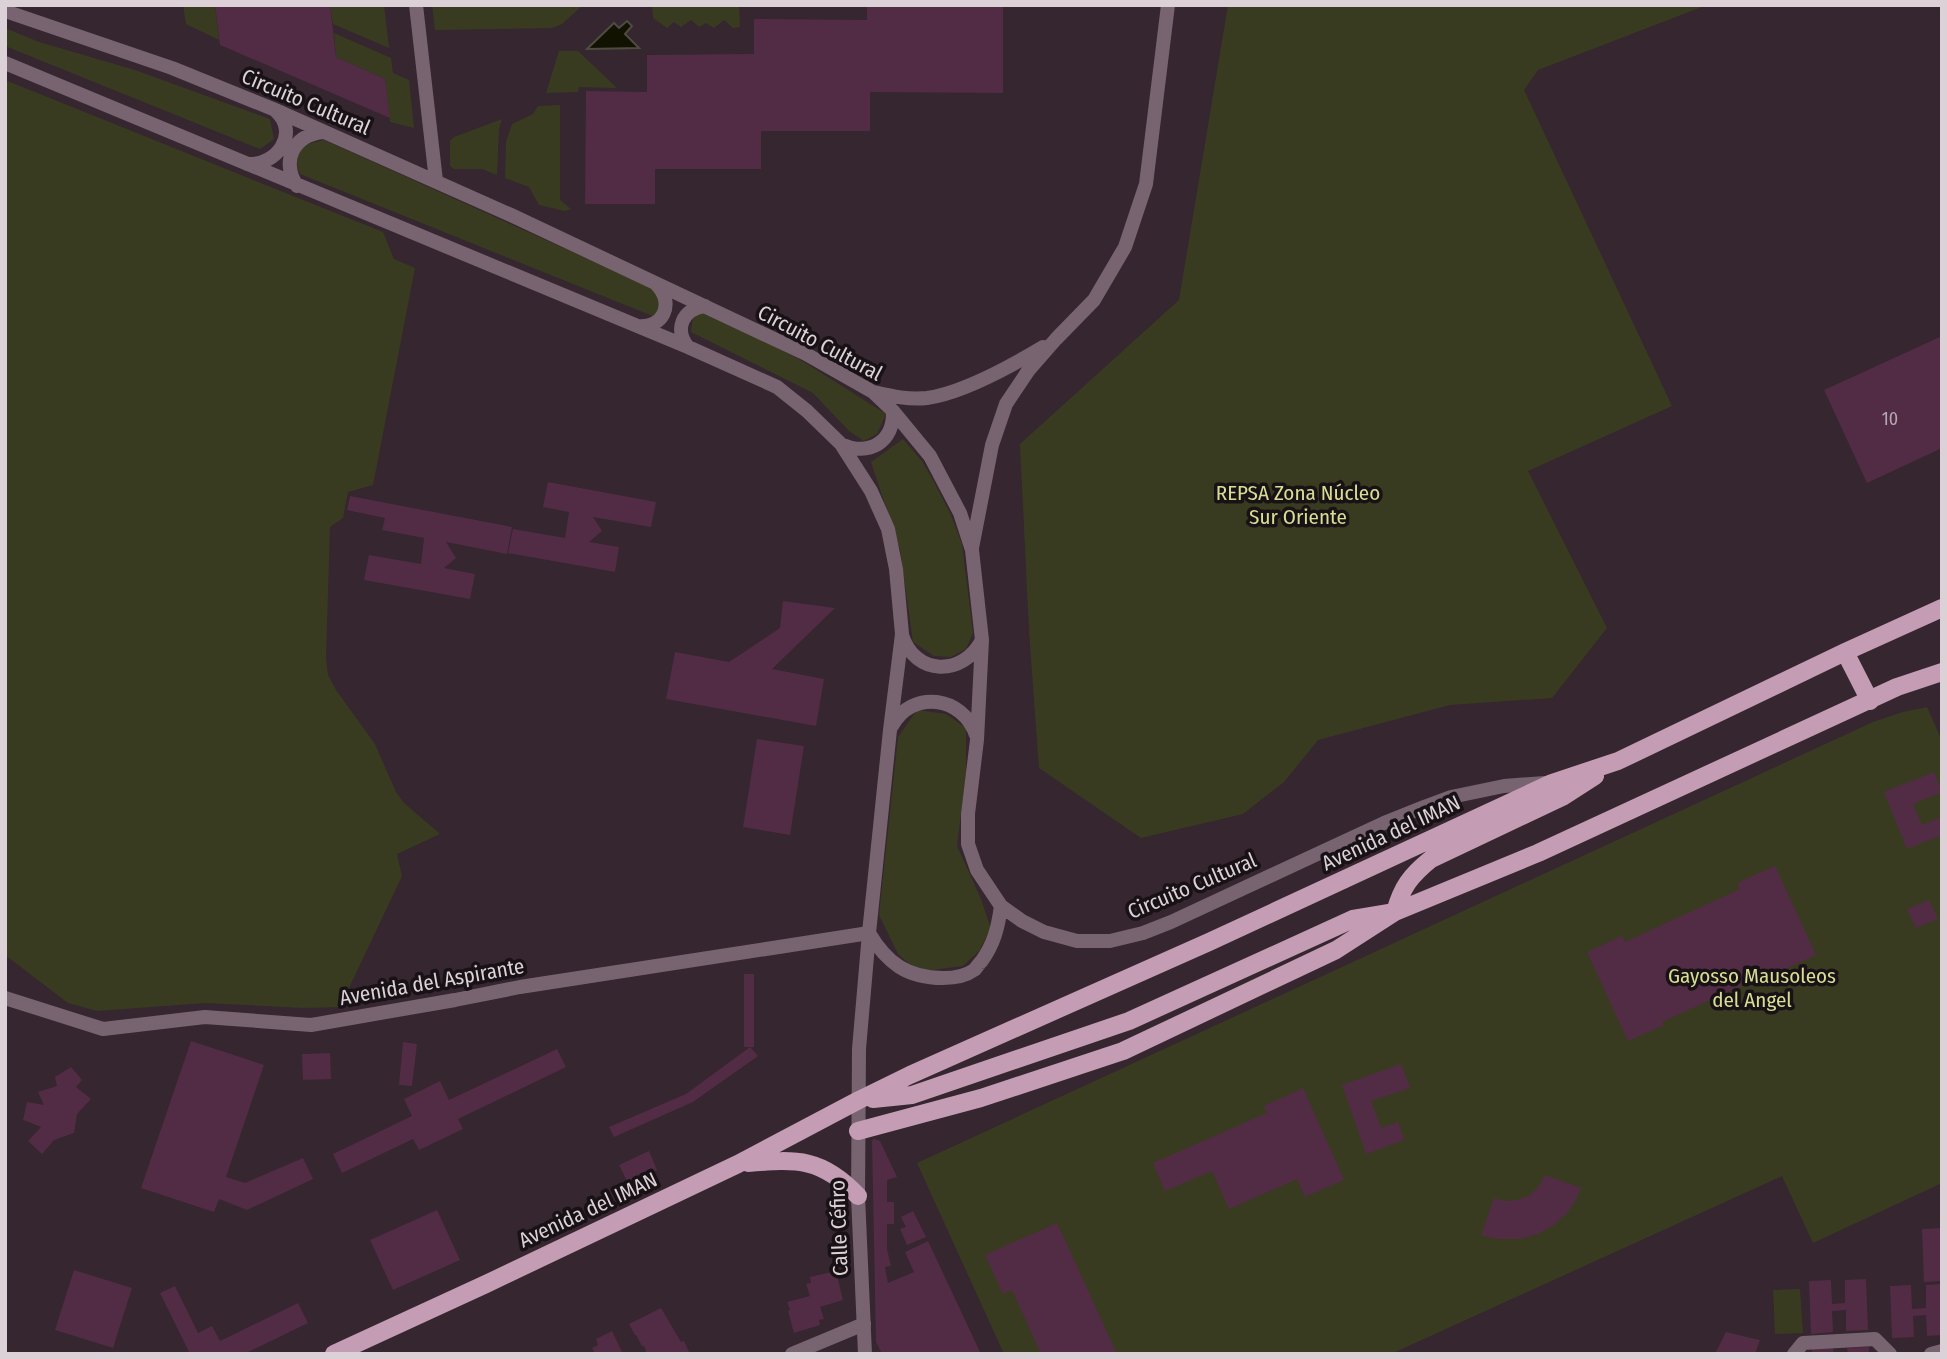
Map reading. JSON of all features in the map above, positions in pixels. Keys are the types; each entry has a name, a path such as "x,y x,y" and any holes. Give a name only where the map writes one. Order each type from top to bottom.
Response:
{"main road":[{"name":"Avenida del IMAN","path":"334,1354 738,1164 859,1100 1552,783 1618,761 1942,608"},
{"path":"1845,652 1870,701"},
{"name":"Avenida del IMAN","path":"859,1100 912,1095 1129,1021 1353,919 1395,912 1549,848 1897,687 1942,673"},
{"path":"858,1131 981,1098 1124,1051 1336,950 1395,912 1401,892 1413,873 1430,859 1564,796 1618,761"},
{"path":"738,1164 795,1161 811,1164 843,1180 858,1196"}],"street":[{"path":"416,5 436,181"},
{"path":"972,550 992,445 1006,404 1028,371 1094,300 1125,247 1146,184 1168,5"},
{"name":"Circuito Cultural","path":"5,11 172,68 273,109 436,181 705,306 812,358 873,392 893,411 930,456 960,513 972,550 982,640 968,844 977,870 1001,906 1044,932 1077,941 1110,941 1143,933 1384,823 1451,797 1504,786 1552,783"},
{"path":"5,63 688,347 777,387 841,444 871,491 888,529 896,569 902,634 869,933 859,1049 859,1100"},
{"path":"239,161 256,165 272,159 278,153 285,138 285,129 279,113 273,109"},
{"path":"297,186 289,164 294,148 306,136 322,132"},
{"path":"635,326 650,326 661,318 666,299 656,284"},
{"path":"688,347 682,338 682,320 692,310 705,306"},
{"path":"873,392 901,398 927,398 951,392 1017,363 1056,339"},
{"path":"841,444 855,449 877,445 883,441 891,427 893,411"},
{"path":"902,634 905,643 917,658 925,663 944,667 954,666 971,656 982,640"},
{"path":"890,730 909,707 929,701 939,702 964,715 977,740"},
{"path":"869,933 879,950 904,970 925,978 954,978 974,970 988,952 997,932 1001,906"},
{"name":"Avenida del Aspirante","path":"5,998 103,1029 205,1017 311,1025 520,987 869,933"},
{"name":"Calle Céfiro","path":"859,1100 858,1196 865,1354"},
{"path":"792,1354 864,1324"},
{"path":"1794,1354 1803,1343 1875,1339 1890,1354"},
{"path":"1931,1354 1942,1351"}],"green space":[{"path":"183,5 215,6 219,40 186,24"},
{"path":"330,5 384,5 389,48 333,24"},
{"path":"432,5 583,5 562,24 552,28 435,30"},
{"path":"652,5 739,5 740,27 733,28 724,20 714,28 706,23 699,27 691,20 681,27 674,22 667,28 653,18"},
{"name":"REPSA Zona Núcleo Sur Oriente","path":"1228,5 1707,5 1538,70 1524,90 1672,406 1528,471 1607,628 1552,698 1450,705 1318,740 1284,782 1243,814 1141,838 1039,768 1020,444 1179,300"},
{"path":"5,28 39,42 135,70 270,119 274,139 260,149 5,46"},
{"path":"334,33 391,58 393,73 409,80 414,128 390,122 385,79 336,57"},
{"path":"559,51 578,51 617,88 579,87 578,92 546,93"},
{"path":"5,80 383,232 394,259 415,268 373,485 348,492 343,518 330,527 326,658 328,675 375,744 396,792 404,803 440,834 397,854 402,876 340,1007 205,1003 97,1011 68,1003 5,955"},
{"path":"560,105 560,200 571,209 565,211 539,205 529,187 505,178 506,142 512,124 533,114 538,106"},
{"path":"502,119 497,175 482,169 454,169 450,166 450,141 454,137"},
{"path":"324,140 659,291 660,308 655,317 300,174 294,160 304,145"},
{"path":"705,310 804,362 886,414 877,434 864,441 849,431 813,393 691,332 693,316"},
{"path":"903,439 922,461 934,482 962,544 973,633 966,649 951,657 934,656 913,642 900,549 871,462"},
{"name":"Gayosso Mausoleos del Angel","path":"1927,707 1942,741 1942,1183 1813,1243 1782,1176 1391,1354 1004,1354 917,1163 1873,722"},
{"path":"917,710 946,714 966,728 966,773 957,846 981,899 991,929 979,951 963,966 932,970 913,967 898,954 879,915 898,737"},
{"path":"1800,1289 1803,1333 1775,1334 1773,1290"}],"shaded area":[{"path":"627,21 632,26 625,34 639,48 587,49 614,23 619,28"}],"building":[{"path":"215,5 330,5 336,57 385,79 390,118 220,45"},
{"path":"867,5 1003,5 1003,93 870,92 870,131 761,131 761,169 655,169 655,204 585,204 586,91 647,92 647,55 754,54 754,19 867,20"},
{"path":"1942,336 1942,448 1867,483 1824,390"},
{"path":"548,482 656,502 651,527 593,517 602,531 589,542 619,547 615,572 508,553 513,529 565,538 569,512 543,507"},
{"path":"350,496 512,527 507,554 446,542 456,558 444,568 475,574 470,599 364,580 369,555 421,564 424,538 382,530 385,518 347,510"},
{"path":"783,601 835,608 772,669 824,679 816,726 666,699 675,652 729,662 780,628"},
{"path":"757,739 804,746 790,835 743,827"},
{"path":"1934,772 1942,792 1913,804 1922,825 1942,817 1942,835 1907,849 1884,792"},
{"path":"1775,866 1816,955 1779,972 1778,969 1662,1022 1664,1025 1628,1041 1587,952 1622,936 1625,942 1740,889 1737,883"},
{"path":"1929,900 1938,919 1916,928 1907,909"},
{"path":"744,974 754,974 754,1047 744,1047"},
{"path":"191,1041 264,1065 226,1177 245,1183 303,1158 313,1179 247,1210 219,1199 214,1212 141,1188"},
{"path":"403,1042 417,1044 412,1086 399,1085"},
{"path":"750,1047 758,1056 693,1102 614,1137 609,1127 686,1094"},
{"path":"557,1049 566,1067 458,1119 463,1129 419,1150 413,1139 342,1173 333,1154 412,1116 404,1099 440,1081 449,1100"},
{"path":"330,1053 331,1079 303,1080 302,1054"},
{"path":"1401,1064 1410,1088 1371,1101 1381,1128 1398,1122 1404,1140 1366,1154 1342,1085"},
{"path":"71,1067 82,1080 76,1087 91,1099 77,1114 74,1133 54,1140 42,1154 28,1141 41,1127 23,1120 27,1102 44,1105 38,1092 57,1086 55,1077"},
{"path":"1303,1088 1344,1180 1305,1197 1297,1179 1229,1209 1212,1171 1165,1191 1153,1163 1267,1113 1264,1106"},
{"path":"874,1139 880,1141 897,1177 887,1180 887,1202 894,1202 894,1224 887,1224 887,1249 891,1266 885,1267 888,1283 914,1272 905,1252 928,1241 981,1354 882,1354 876,1342"},
{"path":"649,1151 657,1170 628,1183 619,1165"},
{"path":"1545,1175 1581,1188 1567,1213 1538,1234 1519,1239 1498,1239 1481,1235 1494,1198 1505,1201 1529,1196"},
{"path":"437,1210 460,1260 393,1290 370,1240"},
{"path":"913,1211 926,1237 907,1245 900,1229 906,1227 901,1217"},
{"path":"1057,1223 1117,1354 1041,1354 1012,1290 1003,1294 985,1255"},
{"path":"1942,1228 1942,1281 1924,1282 1922,1229"},
{"path":"74,1270 132,1288 113,1348 55,1330"},
{"path":"836,1271 843,1300 820,1307 824,1319 819,1320 820,1325 794,1333 787,1302 810,1296 806,1284 811,1283 810,1277"},
{"path":"1866,1279 1868,1330 1846,1331 1846,1310 1832,1311 1833,1332 1811,1334 1809,1281 1831,1280 1832,1304 1845,1303 1845,1280"},
{"path":"1942,1284 1942,1335 1927,1336 1926,1315 1913,1316 1914,1337 1892,1338 1890,1286 1911,1285 1912,1309 1926,1308 1926,1285"},
{"path":"175,1286 198,1333 212,1326 220,1341 298,1303 308,1323 244,1354 190,1354 160,1293"},
{"path":"661,1308 681,1342 684,1341 689,1352 686,1354 647,1354 629,1324"},
{"path":"612,1331 623,1354 595,1354 592,1348 598,1345 596,1339"},
{"path":"1726,1332 1760,1340 1755,1354 1715,1354"},
{"path":"1869,1347 1869,1354 1848,1354 1847,1348"},
{"path":"1833,1348 1834,1354 1812,1354 1812,1349"}]}
